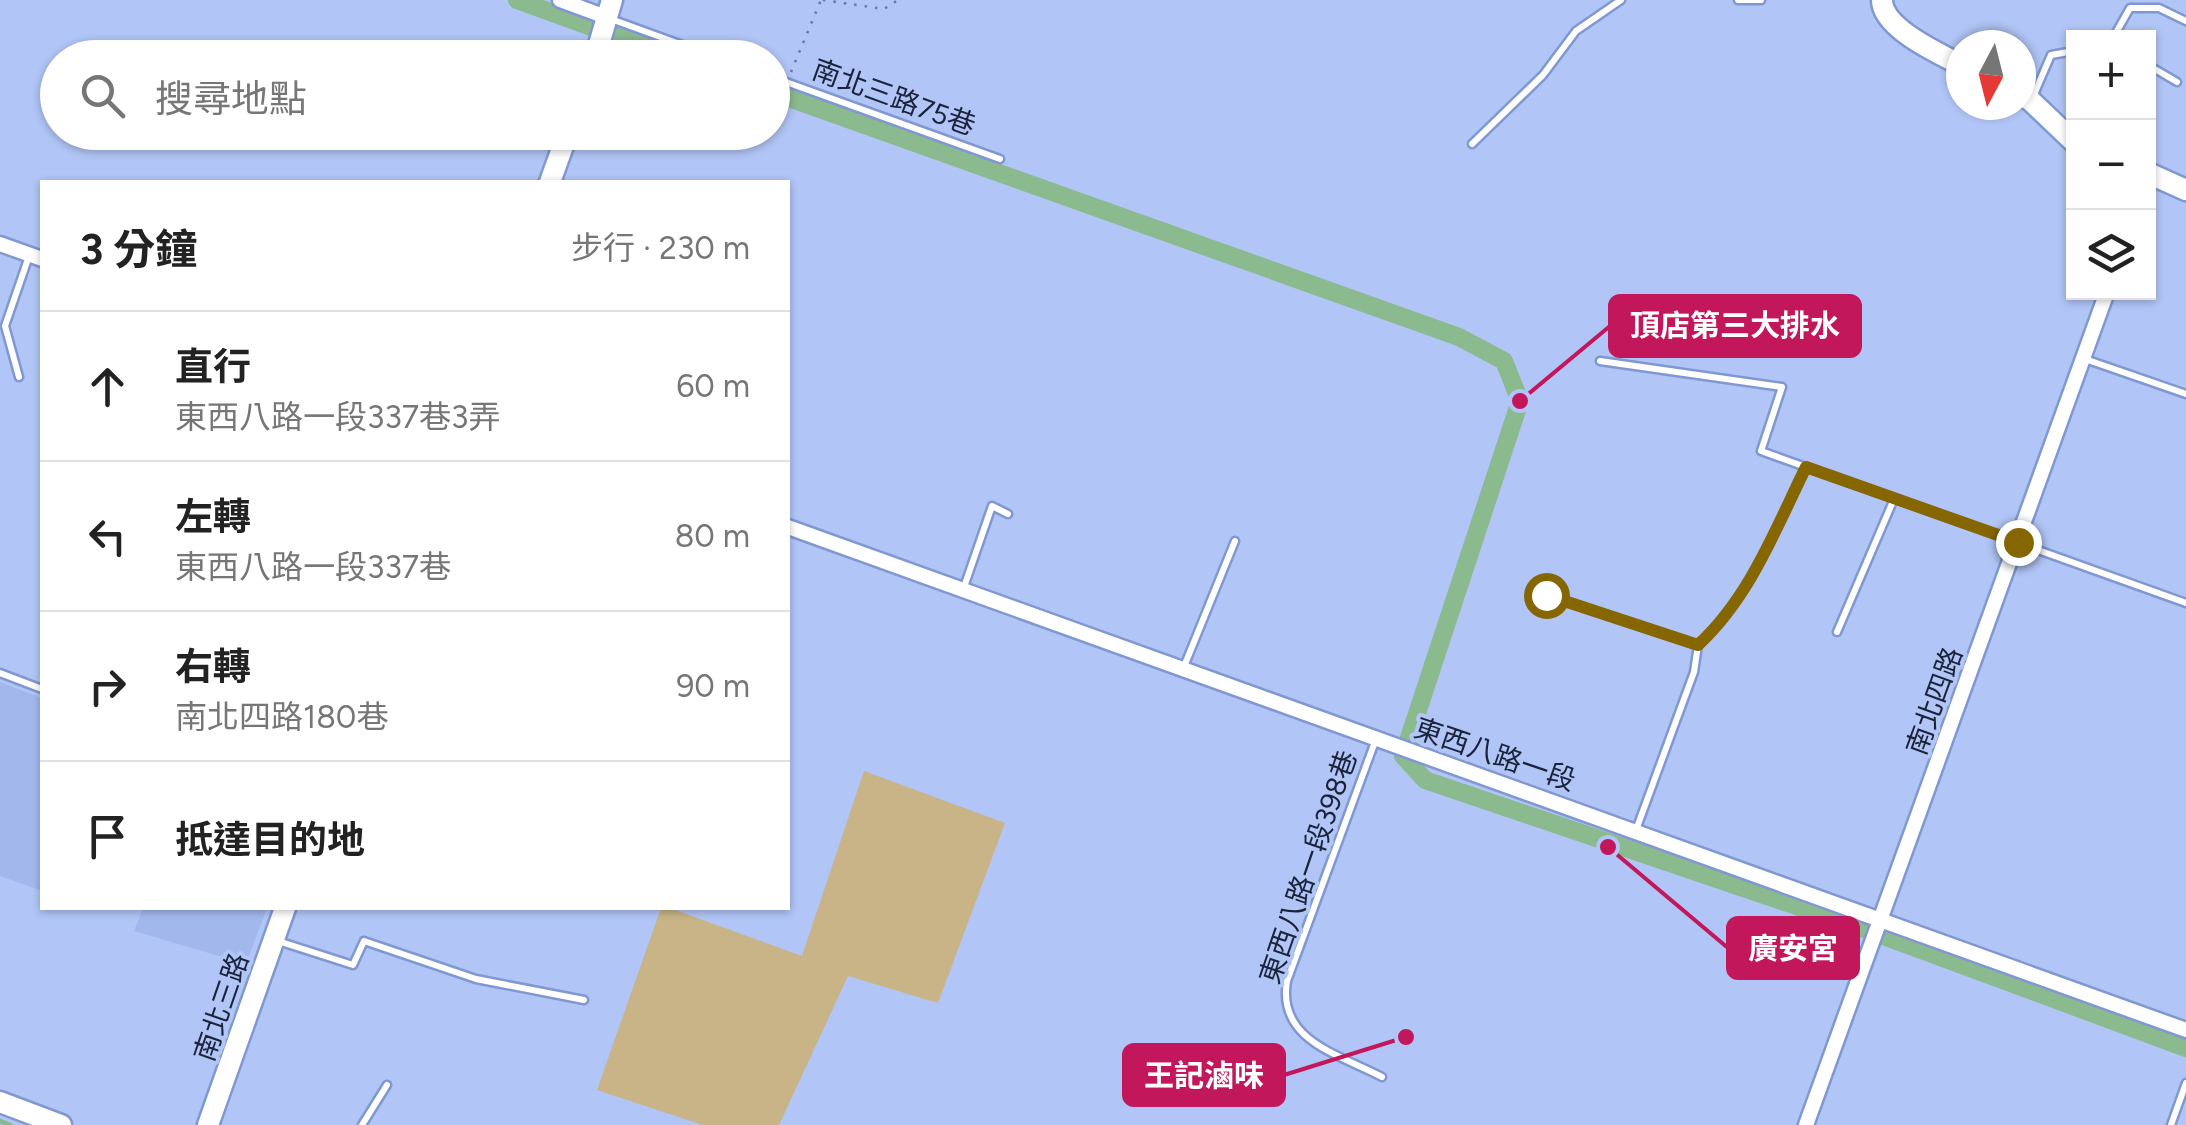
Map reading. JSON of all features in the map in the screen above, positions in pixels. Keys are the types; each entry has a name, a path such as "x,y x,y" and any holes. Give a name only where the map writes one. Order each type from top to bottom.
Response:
{"street":[{"path":"560,0 609,8 600,40"},
{"path":"1882,0 1882,9 1892,23 1946,56"},
{"path":"2036,107 2066,135"},
{"path":"551,180 562,150"},
{"path":"2156,177 2186,190"},
{"path":"0,244 36,257"},
{"name":"南北四路","path":"1806,1125 2104,300"},
{"name":"東西八路一段","path":"790,528 2186,1030"},
{"name":"南北三路","path":"208,1125 285,910"},
{"path":"0,1102 61,1125"}],"lane":[{"path":"1472,144 1543,75 1576,31 1621,0"},
{"path":"1738,0 1761,0"},
{"path":"609,8 679,40"},
{"path":"2118,30 2130,8 2160,8 2186,20"},
{"path":"2036,80 2051,54 2066,52"},
{"path":"2156,70 2177,82"},
{"name":"南北三路75巷","path":"790,83 1000,160"},
{"path":"19,377 5,326 36,257"},
{"path":"2084,358 2186,394"},
{"path":"1600,362 1782,387 1762,451 2186,603"},
{"path":"1636,830 1694,672 1698,645 1741,598 1806,467"},
{"path":"1837,632 1894,498"},
{"path":"963,590 992,506 1008,514"},
{"path":"1183,670 1235,541"},
{"path":"1546,595 1698,645"},
{"path":"0,674 40,688"},
{"name":"東西八路一段398巷","path":"1376,739 1287,980 1284,1000 1287,1015 1305,1037 1382,1076"},
{"path":"274,940 353,965 364,941 476,979 584,1000"},
{"path":"2171,1125 2186,1083"},
{"path":"362,1125 387,1084"}],"path":[{"path":"790,75 822,0 884,9 898,0"}],"shaded area":[{"path":"0,682 40,697 40,890 0,876"},
{"path":"864,771 1005,823 938,1003 848,976 779,1125 703,1125 597,1090 660,910 676,910 802,956"},
{"path":"142,910 266,910 246,964 134,931"}],"waterway":[{"path":"517,0 627,40"},
{"path":"790,98 1459,337 1504,361 1520,401 1403,756 1425,780 1870,931 2186,1048"},
{"path":"0,1121 10,1125"}],"place":[{"name":"頂店第三大排水","path":"1520,401"},
{"name":"廣安宮","path":"1608,847"},
{"name":"王記滷味","path":"1406,1037"}],"route":[{"path":"1546,595 1698,645 1741,598 1806,467 2018,542"}]}
